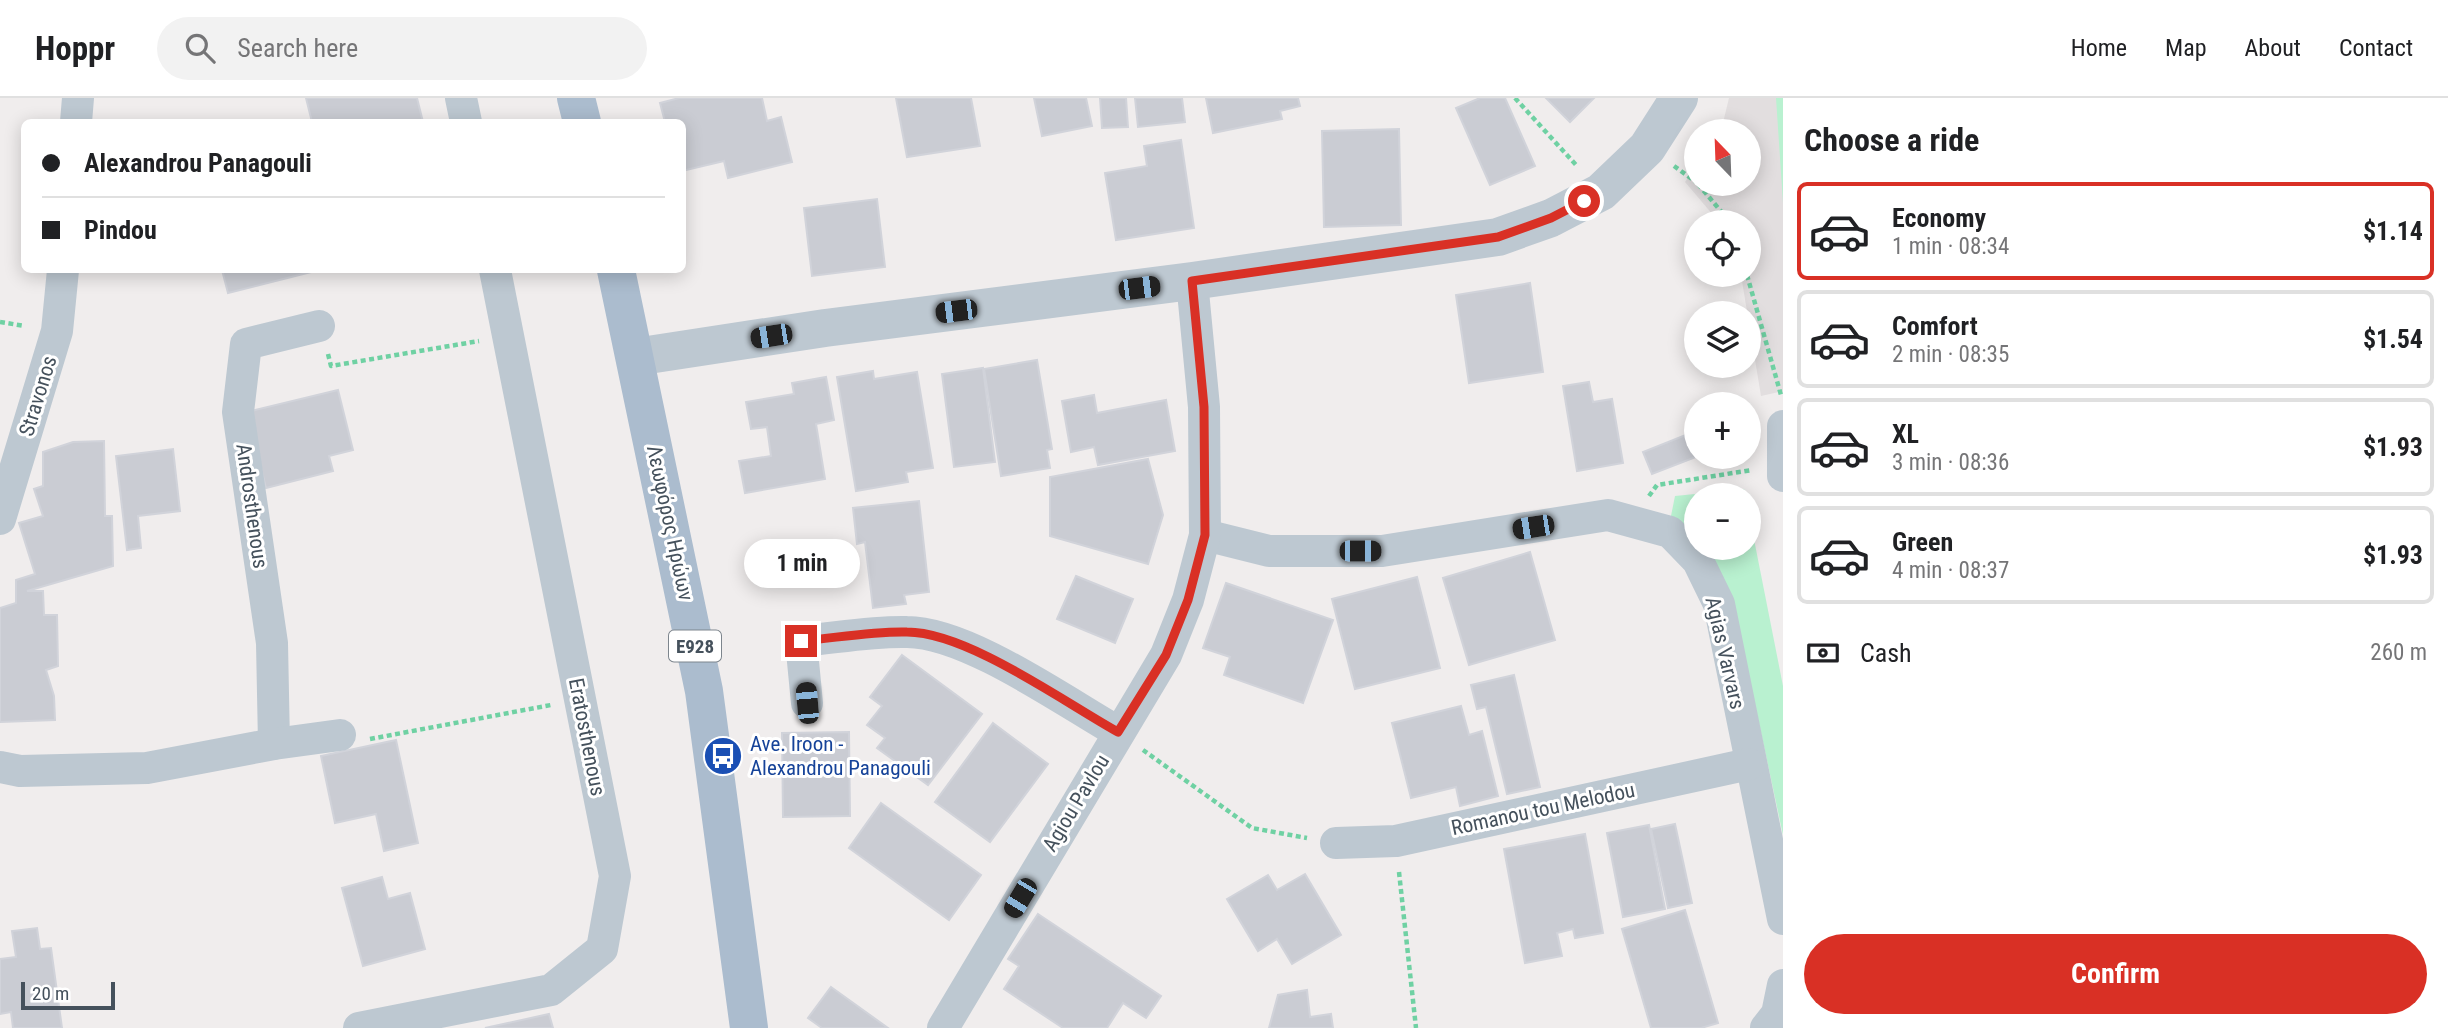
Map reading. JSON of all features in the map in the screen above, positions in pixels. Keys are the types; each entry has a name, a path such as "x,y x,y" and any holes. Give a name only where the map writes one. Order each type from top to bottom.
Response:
{"main road":[{"path":"576,98 581,119"},
{"name":"Λεωφόρος Ηρώων","path":"617,273 705,691 749,1028"}],"street":[{"path":"76,119 78,98"},
{"path":"461,98 465,119"},
{"path":"635,357 825,328 1192,281 1498,237 1551,218 1601,192 1647,148 1679,98"},
{"name":"Stravonos","path":"0,519 57,331 63,273"},
{"name":"Eratosthenous","path":"359,1028 551,990 602,949 615,876 496,273"},
{"name":"Agiou Pavlou","path":"955,1024 1118,732 1166,655 1188,600 1205,535 1204,407 1192,281"},
{"name":"Androsthenous","path":"274,744 272,643 238,412 246,344 319,326"},
{"path":"1782,471 1783,426"},
{"name":"Agias Varvars","path":"1205,535 1269,551 1382,551 1608,515 1631,519 1670,532 1698,561 1719,604 1749,764 1783,919"},
{"path":"807,703 801,641 909,631 950,641 984,656 1118,732"},
{"path":"0,767 20,772 147,768 274,744 340,735"},
{"name":"Romanou tou Melodou","path":"1336,844 1396,841 1749,764"},
{"path":"1766,1028 1777,1014 1783,985"}],"path":[{"path":"1515,98 1601,192"},
{"path":"1708,196 1720,210"},
{"path":"1751,287 1780,380 1783,403"},
{"path":"319,326 331,366 508,336"},
{"path":"1631,519 1657,485 1782,471"},
{"path":"340,735 356,741 579,700"},
{"path":"1118,732 1252,828 1336,844"},
{"path":"1396,841 1416,1028"}],"shaded area":[{"path":"1729,98 1783,98 1783,391 1761,396 1758,378 1761,378 1761,301 1745,301 1743,287 1761,287 1761,210 1709,210 1697,196 1761,196 1761,119 1724,119"}],"green space":[{"path":"1776,98 1783,98 1783,203"},
{"path":"1684,495 1684,526 1671,516 1675,496"},
{"path":"1715,560 1758,560 1783,686 1783,835 1732,597"}],"building":[{"path":"306,98 417,98 422,119 311,119"},
{"path":"679,98 762,98 767,121 781,117 792,162 728,178 724,161 686,170 686,119 664,119 660,103"},
{"path":"896,98 971,98 980,146 907,157"},
{"path":"1034,98 1086,98 1092,126 1042,136"},
{"path":"1100,98 1126,98 1128,127 1102,128"},
{"path":"1135,98 1182,98 1185,122 1138,127"},
{"path":"1206,98 1298,98 1300,106 1280,111 1282,119 1213,133"},
{"path":"1480,98 1505,98 1535,166 1490,185 1456,108"},
{"path":"1546,98 1594,98 1570,122"},
{"path":"1399,129 1401,225 1324,227 1322,131"},
{"path":"1181,140 1194,228 1116,240 1105,173 1147,166 1144,146"},
{"path":"877,199 885,267 812,276 804,208"},
{"path":"223,273 307,273 228,293"},
{"path":"1530,283 1543,372 1469,383 1456,295"},
{"path":"1037,360 1052,449 1047,450 1050,468 1001,476 984,369"},
{"path":"983,368 995,462 954,467 942,374"},
{"path":"873,371 874,379 917,372 933,468 906,472 908,482 856,491 837,377"},
{"path":"826,377 834,420 816,424 825,479 745,493 739,461 771,456 767,427 751,429 746,402 794,394 792,383"},
{"path":"1589,382 1593,402 1612,399 1623,463 1577,471 1563,386"},
{"path":"338,390 353,450 329,456 333,471 266,488 247,412"},
{"path":"1094,395 1097,413 1166,400 1175,451 1098,465 1094,447 1071,452 1062,401"},
{"path":"1684,436 1684,462 1652,474 1643,452"},
{"path":"104,441 105,516 112,516 113,566 27,591 43,591 44,615 57,615 58,666 46,670 54,696 55,720 0,722 0,608 16,603 16,580 35,574 19,523 43,516 34,489 43,486 43,452 73,442"},
{"path":"173,449 180,511 138,516 141,548 127,550 116,456"},
{"path":"1148,459 1163,515 1148,564 1050,536 1050,477"},
{"path":"919,501 929,592 904,595 906,604 873,608 865,542 857,544 853,508"},
{"path":"1530,552 1555,640 1469,665 1443,578"},
{"path":"1076,576 1133,599 1115,643 1057,619"},
{"path":"1417,577 1440,668 1355,689 1332,599"},
{"path":"1226,583 1333,620 1303,703 1224,675 1230,657 1203,648"},
{"path":"902,655 982,714 928,785 877,748 885,738 867,725 882,706 870,697"},
{"path":"1514,675 1540,787 1507,794 1486,707 1477,709 1471,685"},
{"path":"1461,706 1469,735 1482,731 1498,796 1460,806 1456,787 1411,798 1392,723"},
{"path":"993,723 1048,764 990,842 935,802"},
{"path":"849,732 850,816 783,817 782,733"},
{"path":"396,740 418,843 384,851 376,814 335,823 321,756"},
{"path":"881,803 981,875 949,920 849,848"},
{"path":"1675,824 1692,903 1668,908 1651,829"},
{"path":"1649,825 1665,909 1623,917 1607,833"},
{"path":"1585,834 1603,933 1575,938 1573,929 1557,933 1562,956 1525,963 1504,849"},
{"path":"1305,874 1341,935 1292,964 1277,939 1258,951 1227,899 1268,875 1277,890"},
{"path":"382,877 388,899 410,893 425,949 363,966 342,888"},
{"path":"1685,910 1718,1023 1701,1028 1651,1028 1622,929"},
{"path":"1038,914 1161,996 1146,1018 1123,1003 1107,1028 1063,1028 1004,989 1019,966 1008,959"},
{"path":"37,928 40,949 51,948 62,1028 13,1028 11,1012 0,1014 0,959 16,957 12,931"},
{"path":"831,987 888,1028 822,1028 808,1018"},
{"path":"1307,990 1310,1017 1331,1014 1333,1028 1269,1028 1278,995"},
{"path":"549,1014 553,1028 485,1028"}],"place":[{"name":"Ave. Iroon - Alexandrou Panagouli","path":"723,756"}],"route":[{"path":"801,641 909,631 950,641 984,656 1118,732 1166,655 1188,600 1205,535 1204,407 1192,281 1498,237 1551,218 1584,201"}]}
